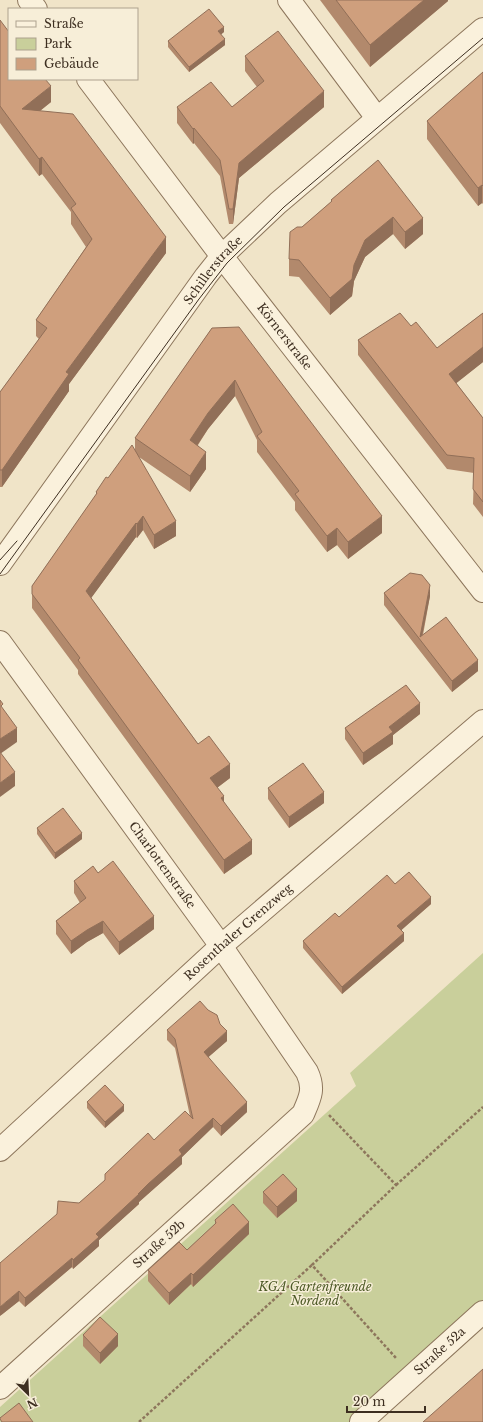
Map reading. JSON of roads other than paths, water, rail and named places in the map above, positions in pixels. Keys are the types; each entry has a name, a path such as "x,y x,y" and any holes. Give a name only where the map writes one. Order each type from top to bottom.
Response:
{"street":[{"path":"29,0 35,8"},
{"path":"289,0 377,118"},
{"name":"Schillerstraße","path":"0,564 206,276 222,256 278,203 483,29"},
{"name":"Körnerstraße","path":"89,80 222,256 483,591"},
{"name":"Charlottenstraße","path":"0,642 221,946 307,1072 310,1080 311,1095"},
{"name":"Rosenthaler Grenzweg","path":"0,1150 221,946 483,721"},
{"name":"Straße 52b","path":"0,1388 304,1114 311,1095"},
{"name":"Straße 52a","path":"361,1422 483,1312"}],"tram line":[{"path":"0,574 199,299 227,263 284,207 483,38"},
{"path":"0,560 17,541"}],"park label":[{"name":"KGA Gartenfreunde Nordend","path":"315,1294"}]}
